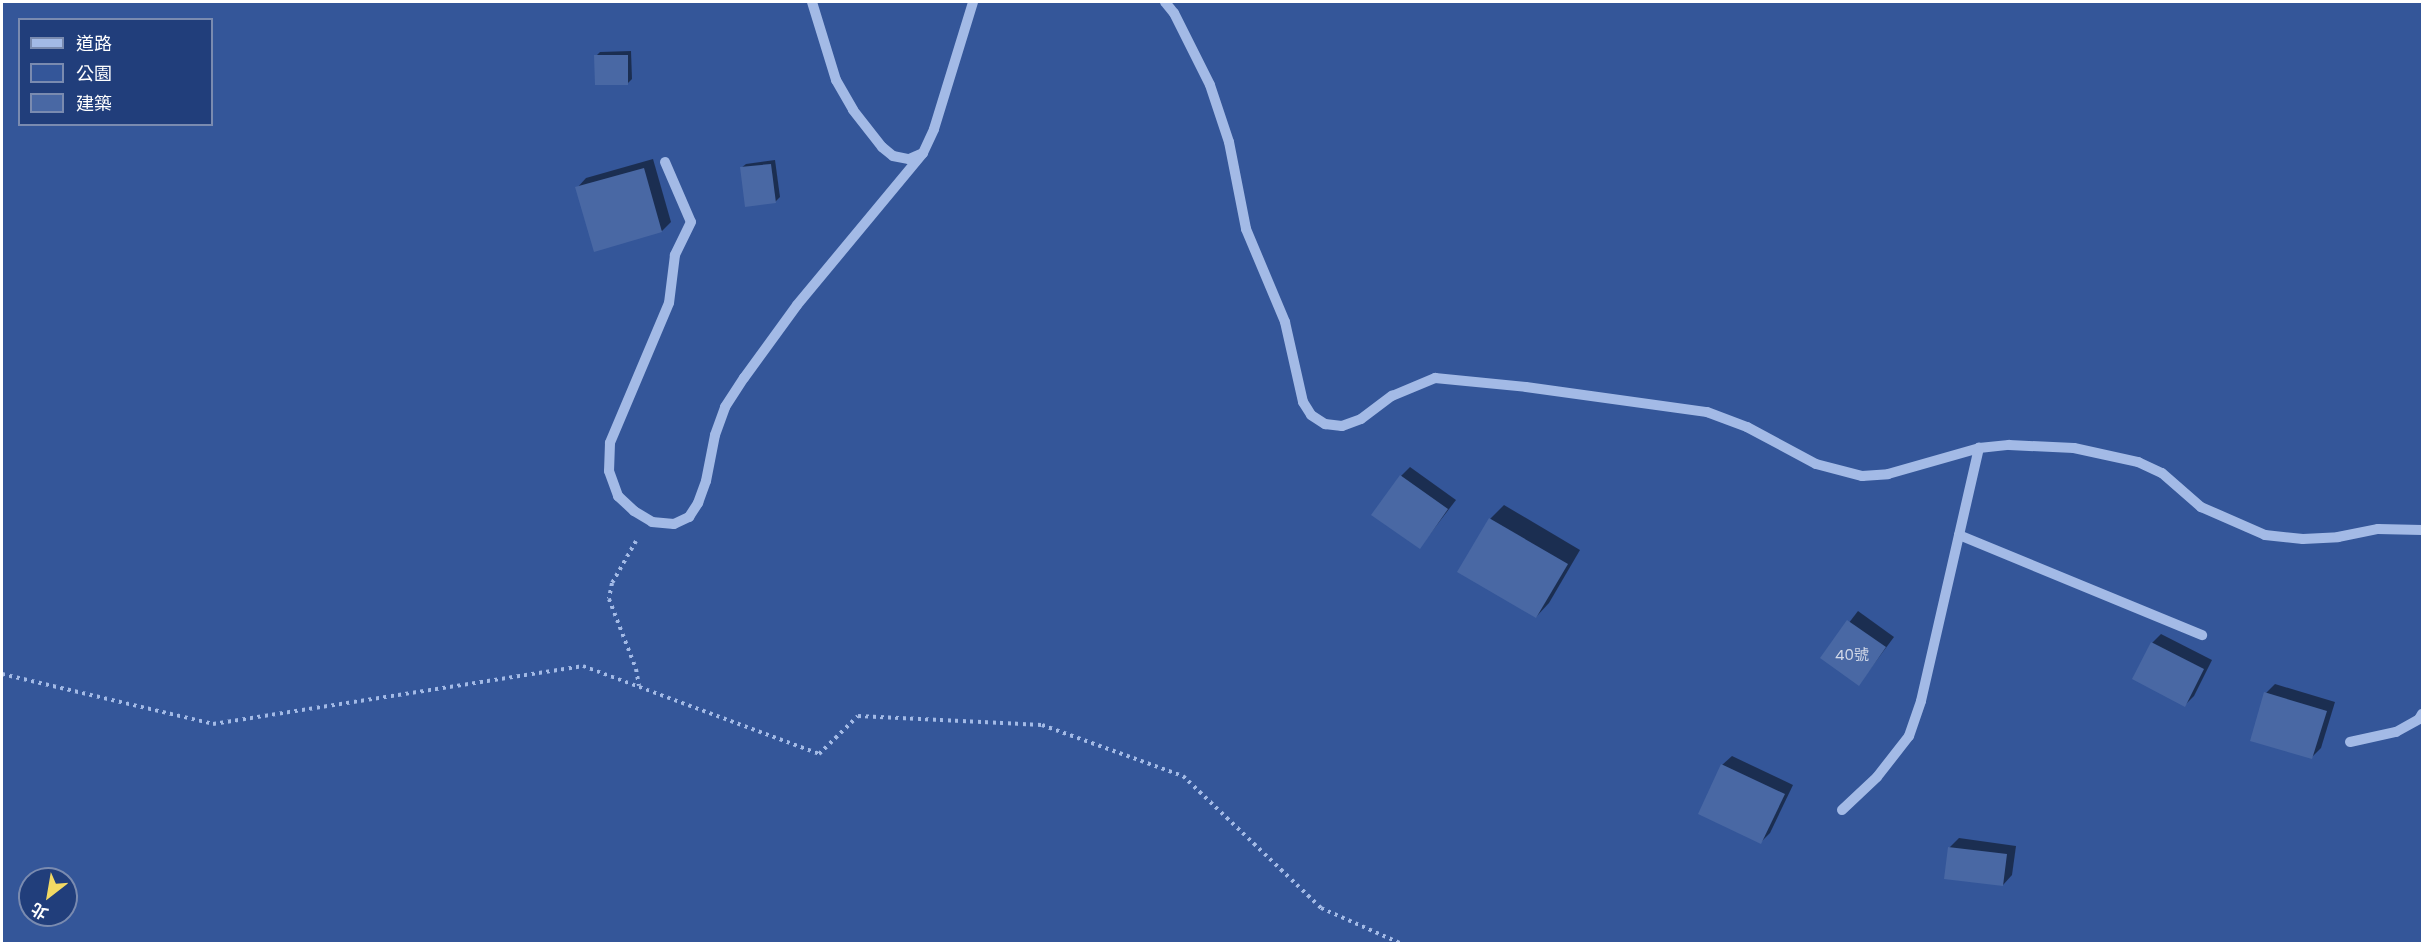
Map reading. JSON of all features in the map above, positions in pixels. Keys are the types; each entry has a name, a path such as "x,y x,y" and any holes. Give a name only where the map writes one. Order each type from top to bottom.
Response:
{"street":[{"path":"812,2 836,80 869,132 893,156 909,159 922,153"},
{"path":"665,162 691,222 675,255 669,303 610,443 609,471 618,496 634,511 652,522 674,524 689,517 698,503 706,481 715,435 725,407 797,305 922,153 934,129 973,2"},
{"path":"1165,2 1174,13 1210,85 1229,142 1246,229 1285,322 1303,402 1311,415 1325,424 1342,426 1361,419 1392,396 1435,378 1526,387 1707,412 1747,427 1816,464 1862,476 1888,474 1979,448 2009,445 2074,448 2138,462 2162,473 2201,507 2265,535 2303,539 2338,537 2378,529 2422,530"},
{"path":"1842,810 1877,777 1909,736 1921,701 1979,448"},
{"path":"1959,535 2202,635"},
{"path":"2350,742 2396,732 2419,720 2422,714"}],"path":[{"path":"639,686 636,669 609,599 612,583 637,539 652,522"},
{"path":"2,674 213,724 584,666 819,754 858,716 1042,725 1183,776 1321,908 1402,944"}],"green space":[{"path":"2,2 2422,2 2422,943 2,943"}],"building":[{"path":"594,55 628,55 628,85 595,85"},
{"path":"771,164 776,203 745,207 740,167"},
{"path":"644,168 662,232 594,252 575,187"},
{"path":"1400,475 1448,509 1420,549 1371,515"},
{"path":"1489,518 1568,564 1536,618 1457,572"},
{"path":"1847,620 1886,647 1859,686 1820,658"},
{"path":"2151,642 2204,669 2185,707 2132,679"},
{"path":"2264,692 2327,711 2312,759 2250,741"},
{"path":"1721,764 1785,794 1761,844 1698,814"},
{"path":"1948,847 2007,854 2003,886 1944,879"}]}
